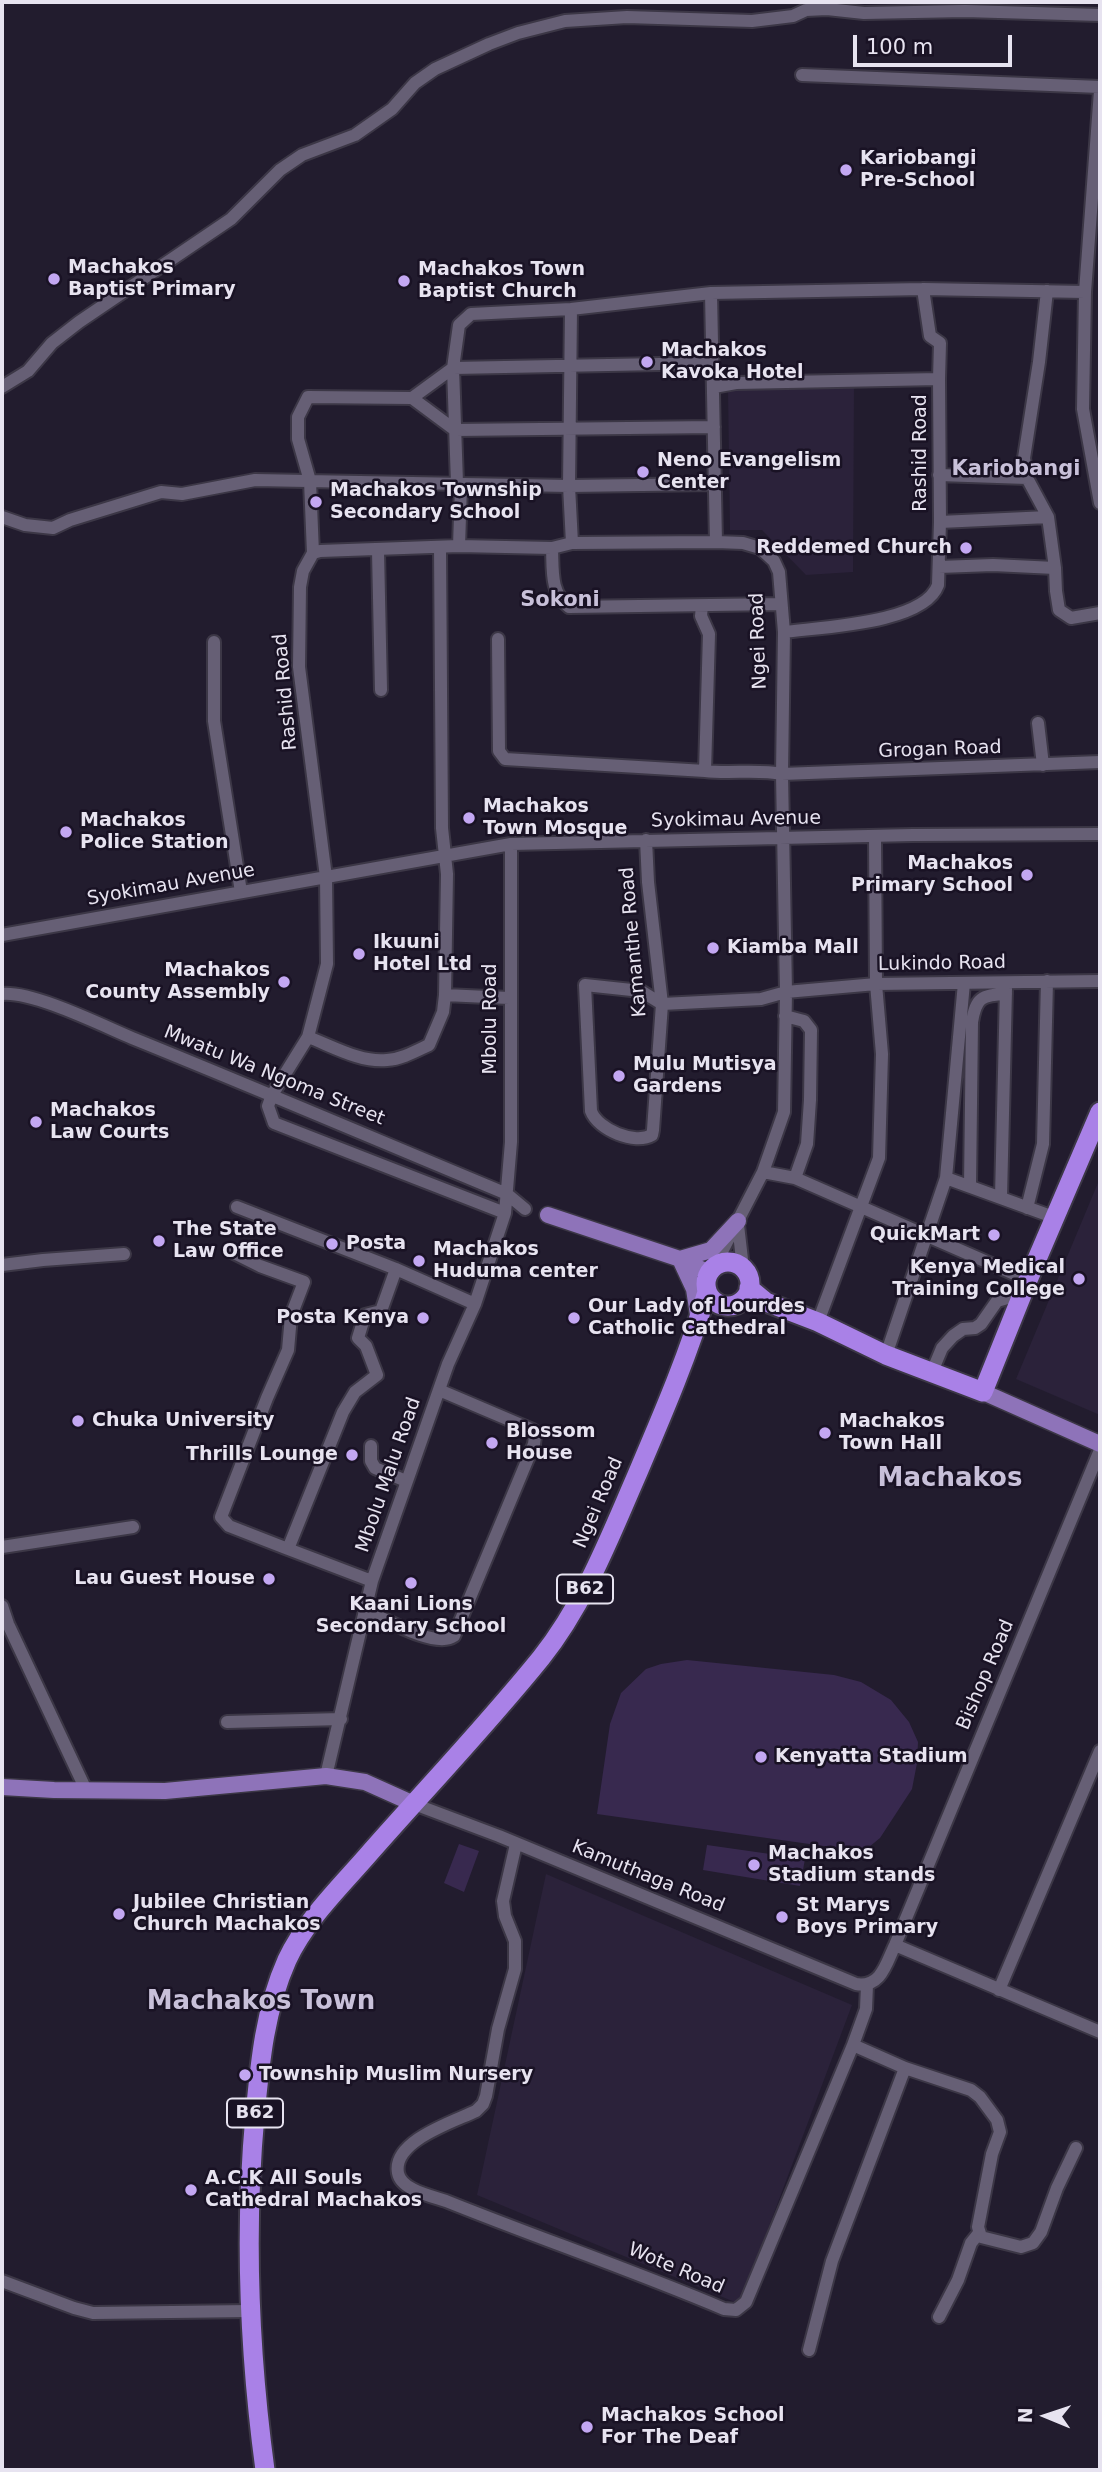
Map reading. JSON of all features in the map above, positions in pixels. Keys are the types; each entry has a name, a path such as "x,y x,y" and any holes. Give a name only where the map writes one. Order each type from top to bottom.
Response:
{"highway":[{"path":"696,1329 742,1299 750,1281 743,1268 729,1262 710,1277 715,1302 721,1305 742,1299 766,1302 818,1322 886,1355 983,1392 1100,1112"},
{"name":"B62","path":"696,1329 710,1277"},
{"name":"Ngei Road","path":"414,1804 543,1656 564,1626 602,1557 696,1329"},
{"name":"B62","path":"265,2470 254,2377 248,2209 262,2047 278,1984 295,1945 414,1804"}],"main road":[{"path":"548,1215 681,1259 710,1277"},
{"path":"681,1259 710,1250 738,1221"},
{"path":"681,1259 694,1289 696,1329"},
{"path":"983,1392 1100,1444"},
{"path":"2,1787 191,1790 326,1776 365,1782 414,1804"}],"street":[{"path":"2,387 28,371 52,343 79,322 232,219 280,170 302,155 355,135 392,109 415,83 435,69 518,33 565,21 627,17 752,21 793,16 806,10 827,9 864,13 965,11 1100,15"},
{"path":"802,75 1100,89 1084,292 1083,409 1100,503"},
{"path":"459,546 461,486 457,482 453,368 459,325 471,314 571,309 711,293 923,289 1084,292"},
{"path":"923,289 930,336 940,343 939,379"},
{"path":"1047,291 1039,362 1026,434 1024,458 1027,478 1048,517 1059,610 1071,618 1100,613"},
{"path":"711,293 714,387 716,542 572,543 552,548 459,546 313,553 310,481 298,439 298,416 308,397 412,398 455,429 714,427"},
{"path":"571,309 569,486 572,543"},
{"path":"412,398 453,368 712,363"},
{"name":"Rashid Road","path":"714,387 736,383 939,379 940,522 939,567 935,592 928,601 886,618 784,632"},
{"path":"939,475 1027,478"},
{"path":"2,517 25,525 53,528 70,520 161,492 182,494 255,480 569,486 715,484"},
{"path":"940,522 1048,517"},
{"name":"Ngei Road","path":"710,1277 763,1172 784,1112 786,992 782,774 784,632 779,572 760,548 743,543 716,542"},
{"path":"307,1037 365,1058 395,1059 429,1045 443,1012 447,874 444,855 440,698 440,547"},
{"path":"552,548 555,589 560,601 569,607 781,604"},
{"path":"378,551 381,690"},
{"name":"Rashid Road","path":"272,1095 307,1037 327,964 326,877 299,667 300,587 303,571 313,553"},
{"path":"939,567 993,565 1055,568"},
{"path":"702,606 701,616 709,634 705,771"},
{"name":"Grogan Road","path":"498,639 499,751 505,759 722,773 768,771 782,774 1100,762"},
{"path":"214,642 214,721 241,892"},
{"path":"1038,723 1042,765"},
{"name":"Syokimau Avenue","path":"2,935 511,844 913,835 1100,834"},
{"path":"818,1322 879,1158 883,1054 876,984 875,837"},
{"name":"Kamanthe Road","path":"646,840 662,1004 652,1135 643,1139 618,1134 597,1122 591,1111 585,985 641,991 662,1004"},
{"name":"Mbolu Road","path":"507,1194 510,1142 511,844"},
{"path":"1027,1208 1044,1144 1046,981"},
{"name":"Lukindo Road","path":"786,992 876,984 964,983 1006,987 1046,981 1100,981"},
{"path":"886,1355 946,1178 964,983"},
{"path":"970,1186 972,1023 975,1005 981,998 1006,987 1002,1196"},
{"path":"662,1004 761,999 786,992"},
{"name":"Mwatu Wa Ngoma Street","path":"2,994 13,993 52,1006 272,1095 507,1194 525,1209"},
{"path":"445,995 509,998"},
{"path":"785,1016 804,1021 810,1030 807,1144 794,1178"},
{"name":"Mwatu Wa Ngoma Street","path":"272,1095 268,1106 274,1122 505,1213"},
{"path":"763,1172 794,1178 862,1206 1025,1287"},
{"path":"946,1178 1056,1217"},
{"name":"Mbolu Malu Road","path":"326,1776 372,1581 448,1364 475,1304 505,1213 507,1194"},
{"path":"237,1207 396,1269 475,1304"},
{"path":"505,1213 525,1209 548,1215"},
{"path":"738,1221 743,1268"},
{"path":"230,1251 260,1266 304,1282 290,1315 288,1350 221,1517 229,1526 372,1581"},
{"path":"2,1265 43,1259 124,1254"},
{"path":"288,1549 343,1412 355,1392 377,1374 366,1346 358,1338 365,1315 381,1311 396,1269"},
{"path":"932,1372 953,1336 963,1329 975,1328 981,1324 997,1301 1025,1287"},
{"path":"365,1610 436,1640 449,1640 454,1636 534,1444 533,1430 439,1390"},
{"path":"371,1446 371,1461 375,1468 405,1481"},
{"name":"Bishop Road","path":"867,1985 881,1976 895,1945 1100,1450"},
{"path":"2,1547 133,1527"},
{"path":"2,1606 58,1735 86,1790"},
{"path":"227,1722 341,1719"},
{"path":"999,1990 1100,1751"},
{"name":"Kamuthaga Road","path":"414,1804 856,1984 867,1985"},
{"name":"Wote Road","path":"516,1844 503,1901 505,1916 515,1941 516,1969 498,2029 486,2096 476,2111 409,2145 399,2158 400,2179 405,2185 642,2274 723,2309 736,2310 746,2302 853,2045 866,2009 867,1985"},
{"path":"895,1945 1100,2032"},
{"path":"853,2045 905,2068 971,2090 980,2097 999,2123 1000,2132 992,2154 979,2233 971,2243 953,2292 939,2317"},
{"path":"809,2350 832,2261 905,2068"},
{"path":"979,2233 981,2237 1021,2247 1033,2243 1041,2232 1057,2188 1076,2148"},
{"path":"2,2281 62,2304 93,2312 250,2311"}],"shaded area":[{"path":"854,387 853,572 806,575 762,530 730,530 728,389"},
{"name":"Kenya Medical Training College","path":"1100,1178 1100,1415 1016,1379"},
{"name":"Kenyatta Stadium","path":"687,1660 834,1675 861,1682 891,1700 909,1722 918,1742 917,1763 912,1789 880,1838 859,1851 597,1814 610,1724 621,1693 646,1669"},
{"path":"459,1844 479,1851 464,1892 444,1883"},
{"name":"Machakos Stadium stands","path":"707,1845 805,1859 800,1886 703,1870"},
{"path":"546,1874 852,2005 762,2245 737,2303 477,2195"}],"place":[{"name":"Kariobangi Pre-School","path":"846,170"},
{"name":"Machakos Baptist Primary","path":"54,279"},
{"name":"Machakos Town Baptist Church","path":"404,281"},
{"name":"Machakos Kavoka Hotel","path":"647,362"},
{"name":"Neno Evangelism Center","path":"643,472"},
{"name":"Machakos Township Secondary School","path":"316,502"},
{"name":"Reddemed Church","path":"966,548"},
{"name":"Machakos Town Mosque","path":"469,818"},
{"name":"Machakos Police Station","path":"66,832"},
{"name":"Machakos Primary School","path":"1027,875"},
{"name":"Kiamba Mall","path":"713,948"},
{"name":"Ikuuni Hotel Ltd","path":"359,954"},
{"name":"Machakos County Assembly","path":"284,982"},
{"name":"Mulu Mutisya Gardens","path":"619,1076"},
{"name":"Machakos Law Courts","path":"36,1122"},
{"name":"QuickMart","path":"994,1235"},
{"name":"The State Law Office","path":"159,1241"},
{"name":"Posta","path":"332,1244"},
{"name":"Machakos Huduma center","path":"419,1261"},
{"name":"Kenya Medical Training College","path":"1079,1279"},
{"name":"Posta Kenya","path":"423,1318"},
{"name":"Our Lady of Lourdes Catholic Cathedral","path":"574,1318"},
{"name":"Chuka University","path":"78,1421"},
{"name":"Machakos Town Hall","path":"825,1433"},
{"name":"Blossom House","path":"492,1443"},
{"name":"Thrills Lounge","path":"352,1455"},
{"name":"Lau Guest House","path":"269,1579"},
{"name":"Kaani Lions Secondary School","path":"411,1583"},
{"name":"Kenyatta Stadium","path":"761,1757"},
{"name":"Machakos Stadium stands","path":"754,1865"},
{"name":"Jubilee Christian Church Machakos","path":"119,1914"},
{"name":"St Marys Boys Primary","path":"782,1917"},
{"name":"Township Muslim Nursery","path":"245,2075"},
{"name":"A.C.K All Souls Cathedral Machakos","path":"191,2190"},
{"name":"Machakos School For The Deaf","path":"587,2427"}],"district":[{"name":"Kariobangi","path":"1016,470"},
{"name":"Sokoni","path":"560,601"},
{"name":"Machakos","path":"950,1479"},
{"name":"Machakos Town","path":"261,2002"}]}
